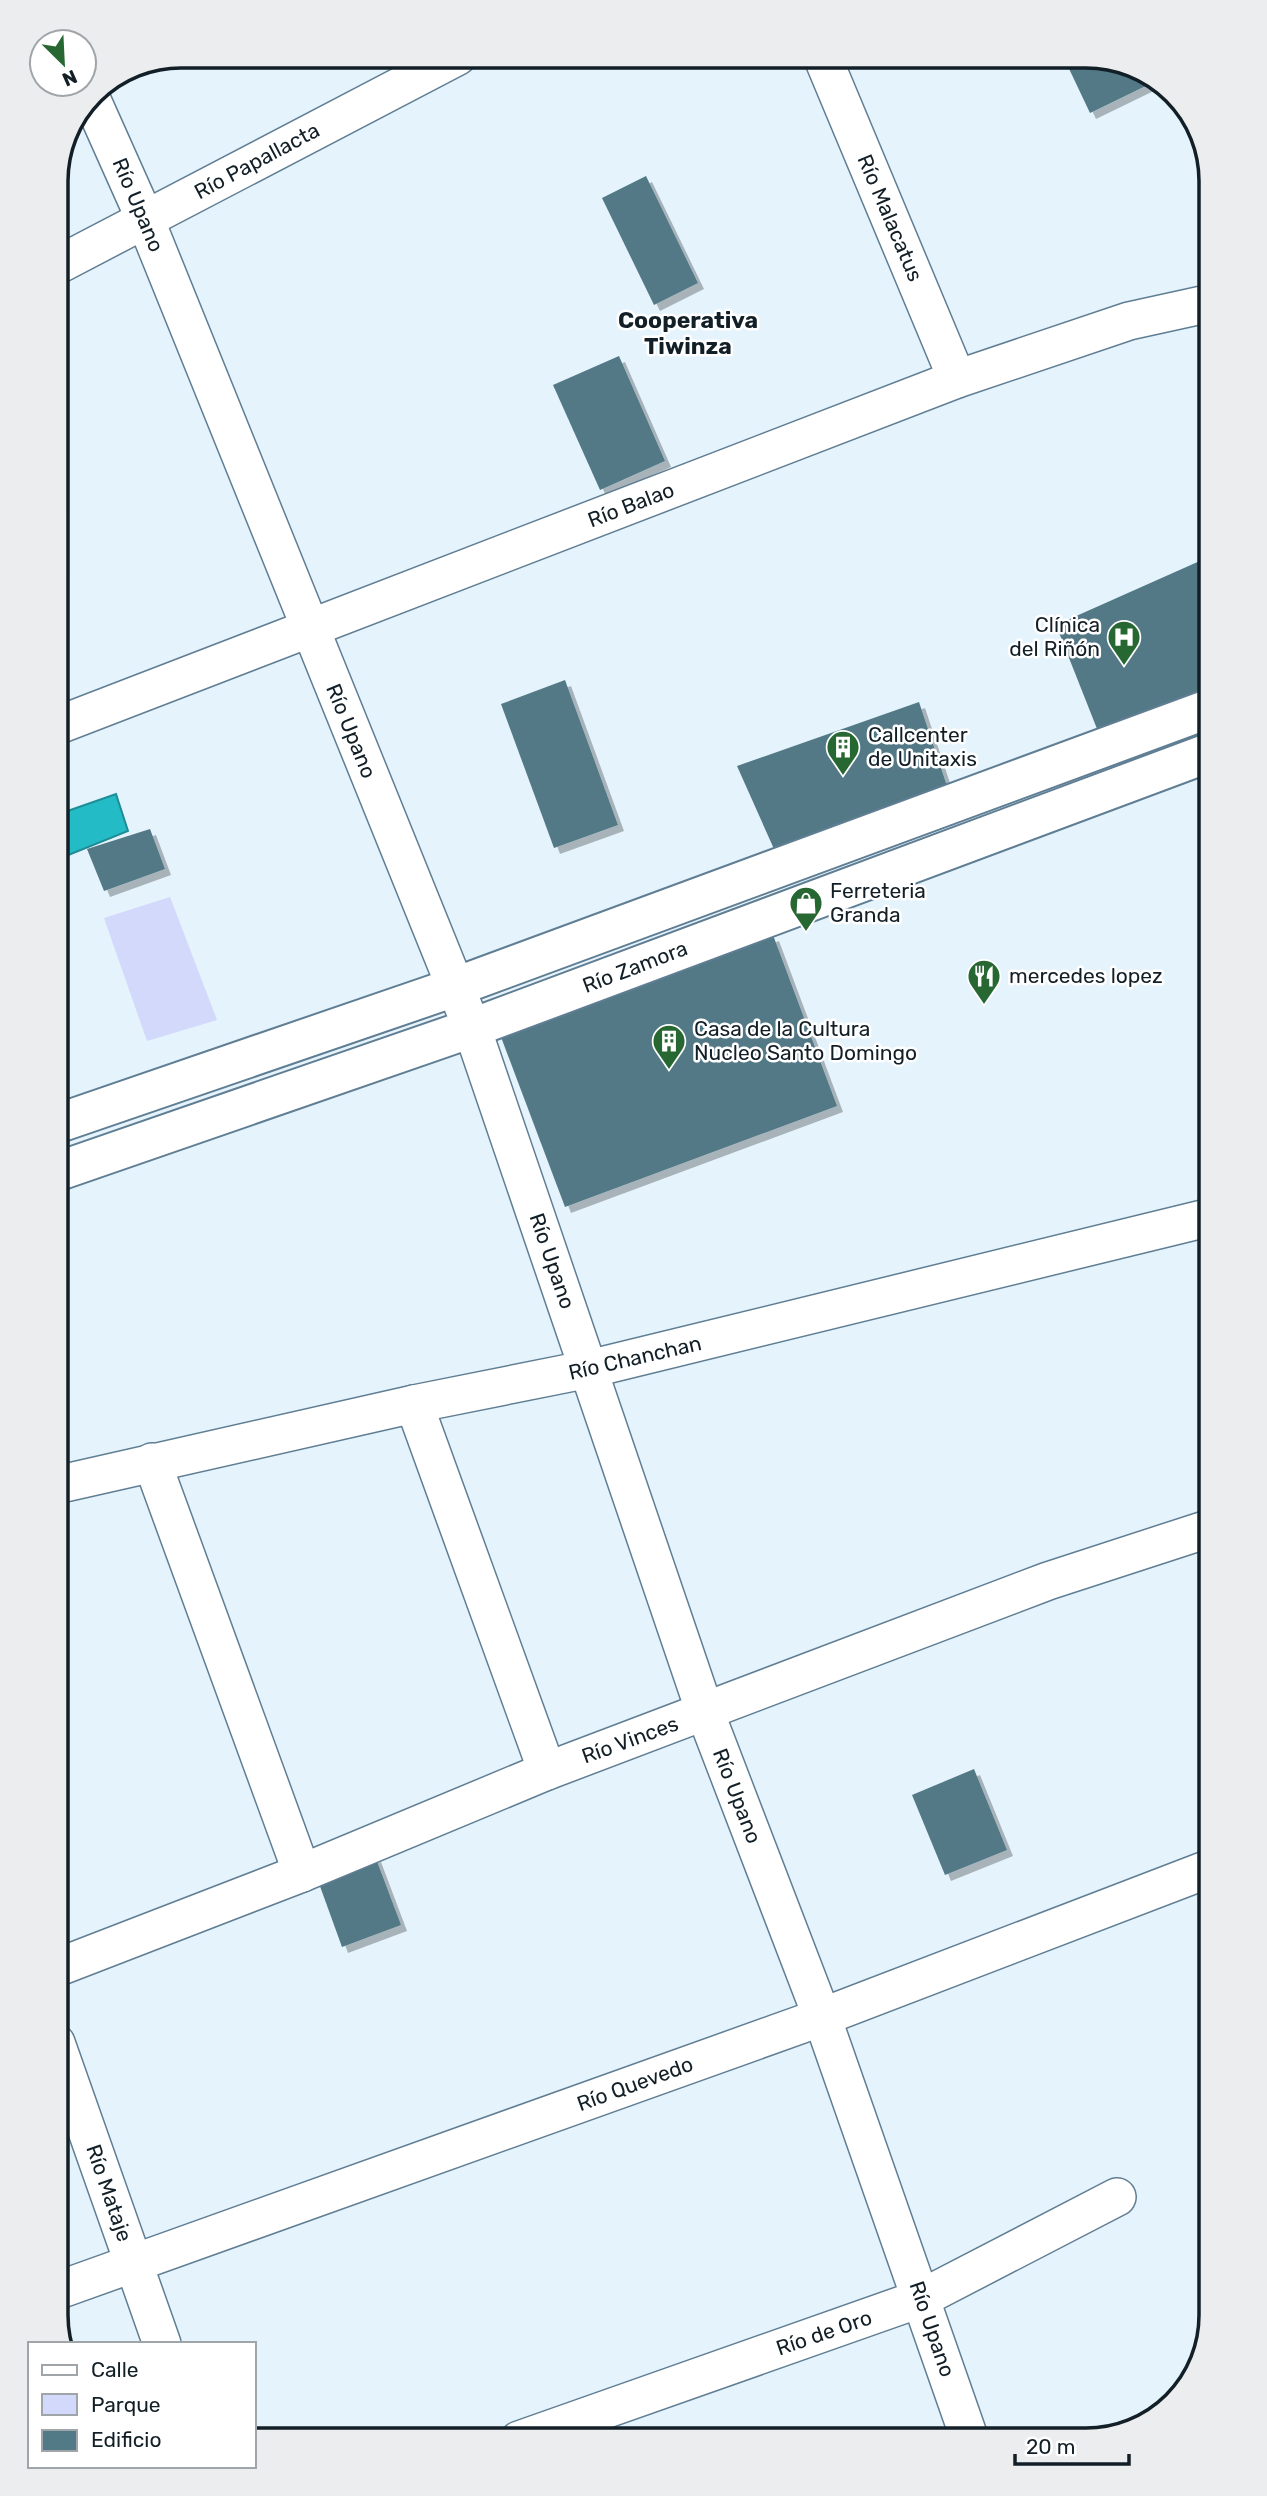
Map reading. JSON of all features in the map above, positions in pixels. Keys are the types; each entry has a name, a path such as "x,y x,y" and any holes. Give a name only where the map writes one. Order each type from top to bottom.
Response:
{"street":[{"name":"Río Papallacta","path":"68,260 435,68"},
{"name":"Río Malacatus","path":"827,68 957,379"},
{"name":"Río Upano","path":"95,109 145,219 472,1028 705,1712 822,2017 966,2428"},
{"name":"Río Balao","path":"68,721 957,379 1129,321 1199,306"},
{"name":"Río Zamora","path":"68,1120 454,987 1199,712"},
{"name":"Río Zamora","path":"68,1168 472,1028 1199,756"},
{"name":"Río Chanchan","path":"68,1482 414,1404 589,1369 1199,1220"},
{"path":"414,1404 547,1770"},
{"path":"152,1462 302,1873"},
{"name":"Río Vinces","path":"68,1963 302,1873 547,1770 1048,1581 1199,1532"},
{"name":"Río Quevedo","path":"68,2287 822,2017 1199,1873"},
{"name":"Río Mataje","path":"68,2077 161,2342"},
{"name":"Río de Oro","path":"553,2428 922,2298 1117,2197"}],"green space":[{"path":"170,897 217,1020 147,1041 104,918"}],"water":[{"path":"116,794 128,831 68,855 68,811"}],"building":[{"path":"1069,68 1108,70 1146,86 1090,113"},
{"path":"646,176 698,283 654,305 602,198"},
{"path":"619,356 665,461 600,490 553,385"},
{"name":"Clínica del Riñón","path":"1199,561 1199,706 1103,744 1056,625"},
{"path":"565,680 618,825 554,848 501,704"},
{"name":"Callcenter de Unitaxis","path":"919,702 948,789 774,849 737,766"},
{"path":"150,829 165,869 104,891 87,849"},
{"name":"Casa de la Cultura Nucleo Santo Domingo","path":"773,935 837,1106 565,1207 501,1037"},
{"path":"974,1769 1007,1850 945,1875 912,1795"},
{"path":"375,1856 401,1925 342,1947 317,1878"}],"place":[{"name":"Clínica del Riñón","path":"1124,667"},
{"name":"Callcenter de Unitaxis","path":"843,777"},
{"name":"Ferreteria Granda","path":"806,933"},
{"name":"mercedes lopez","path":"984,1006"},
{"name":"Casa de la Cultura Nucleo Santo Domingo","path":"669,1071"}],"district":[{"name":"Cooperativa Tiwinza","path":"688,333"}]}
